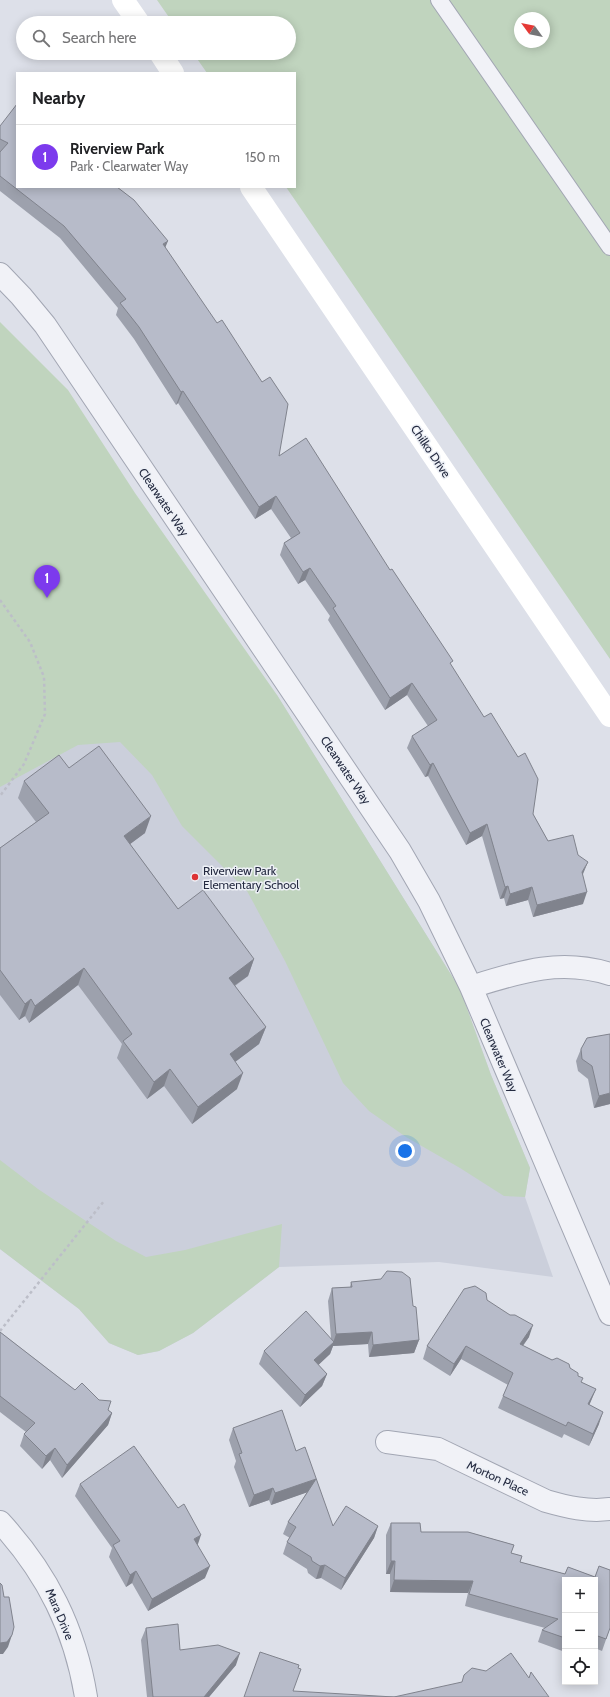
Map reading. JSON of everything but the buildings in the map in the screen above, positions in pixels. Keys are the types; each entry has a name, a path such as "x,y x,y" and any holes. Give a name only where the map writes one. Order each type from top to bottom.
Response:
{"street":[{"path":"124,0 134,16"},
{"path":"165,60 172,72"},
{"name":"Chilko Drive","path":"252,188 610,716"},
{"name":"Clearwater Way","path":"0,274 45,325 400,851 429,901 471,987 610,1314"},
{"path":"471,987 529,970 550,967 594,969 610,974"},
{"name":"Morton Place","path":"387,1442 438,1449 546,1501 563,1506 587,1510 610,1509"},
{"name":"Mara Drive","path":"0,1522 24,1550 54,1595 73,1644 86,1697"}],"lane":[{"path":"439,0 610,247"}],"path":[{"path":"0,600 30,642 44,677 45,714 24,764 0,796"},
{"path":"0,1331 104,1201"}],"shaded area":[{"name":"Riverview Park Elementary School","path":"277,695 460,989 491,1075 530,1168 525,1197 553,1277 439,1262 279,1267 193,1333 159,1351 138,1355 109,1343 79,1309 0,1249 0,765 52,704"}],"green space":[{"path":"157,0 610,0 610,659 287,188 296,188 296,72 206,72 198,60 296,60 296,16 168,16"},
{"path":"0,322 68,390 135,493 277,695 460,989 491,1075 530,1168 525,1197 504,1196 460,1168 406,1137 369,1111 343,1083 285,961 247,891 182,826 152,775 120,742 78,745 0,787"},
{"path":"0,1160 38,1189 116,1241 146,1257 185,1250 282,1224 279,1267 193,1333 159,1351 138,1355 109,1343 79,1309 0,1249"}],"place":[{"name":"Riverview Park","path":"47,598"},
{"name":"Riverview Park Elementary School","path":"195,877"}]}
